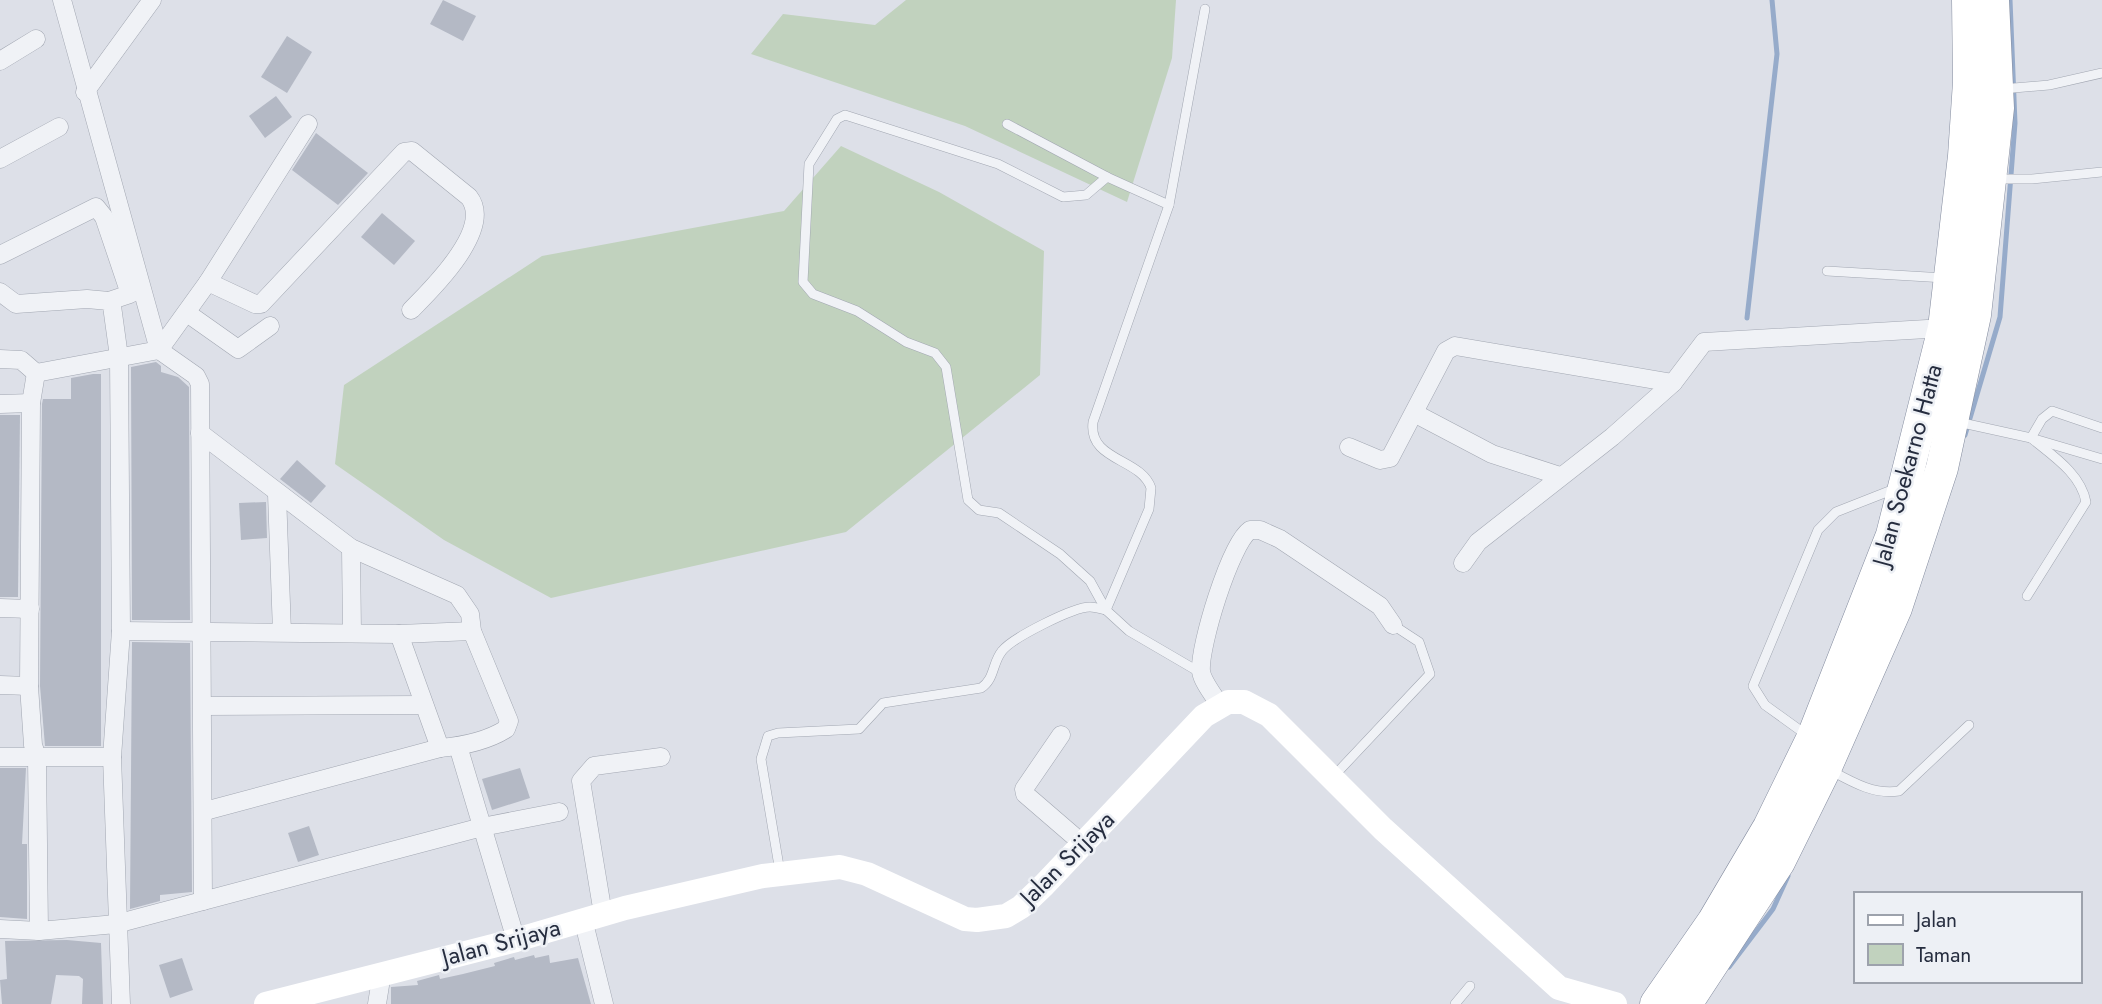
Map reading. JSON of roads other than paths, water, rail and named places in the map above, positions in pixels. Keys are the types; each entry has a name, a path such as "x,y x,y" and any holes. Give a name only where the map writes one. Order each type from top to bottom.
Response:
{"highway":[{"name":"Jalan Soekarno Hatta","path":"1656,1004 1713,922 1769,827 1812,739 1892,535 1944,328 1951,279 1969,94 1968,0"},
{"name":"Jalan Soekarno Hatta","path":"1686,1004 1779,862 1828,770 1896,608 1958,422 1996,179 1998,108 2002,89 1993,0"}],"street":[{"path":"62,0 85,92 159,350 199,380 205,811 203,901"},
{"path":"85,92 152,0"},
{"path":"0,61 36,39"},
{"path":"36,373 159,350 208,282 308,124"},
{"path":"0,159 59,127"},
{"path":"208,282 255,304 261,304 404,152 412,151 469,197 474,208 471,226 460,255 450,270 411,310"},
{"path":"0,255 96,207 104,217 130,294 108,301 87,299 16,304 0,292"},
{"path":"108,301 112,306 119,357 121,631 112,757 121,1004"},
{"path":"187,313 237,349 270,326"},
{"path":"1463,563 1478,542 1612,437 1673,383 1703,342 1944,328"},
{"path":"1349,447 1380,460 1388,460 1416,414 1446,351 1455,346 1673,383"},
{"path":"0,359 21,360 36,373"},
{"path":"36,373 31,403 29,685 33,745 37,757 39,930"},
{"path":"0,404 31,403"},
{"path":"1416,414 1492,454 1560,476"},
{"path":"200,433 276,494 351,548 452,590 470,614 472,631 509,726 500,733 458,746 440,748 205,811"},
{"path":"276,494 282,632"},
{"path":"1393,625 1380,606 1280,539 1260,530 1250,530 1238,543 1225,572 1201,673 1219,705 1244,702 1269,715 1383,829 1564,996 1615,1004"},
{"path":"351,548 352,634"},
{"path":"0,608 30,609"},
{"path":"121,631 352,634 472,631"},
{"path":"399,634 440,748"},
{"path":"0,685 29,685"},
{"path":"203,706 424,705"},
{"name":"Jalan Srijaya","path":"274,1003 516,940 593,917 781,873 840,867 867,874 965,919 992,919 1021,907 1204,716 1219,705"},
{"path":"1061,735 1024,789 1025,794 1083,844"},
{"path":"458,746 516,940"},
{"path":"0,757 112,757"},
{"path":"604,1004 581,780 594,766 660,757"},
{"path":"0,929 39,930 116,924 482,827 559,812"},
{"path":"377,1004 382,973"}],"lane":[{"path":"1106,610 1149,509 1151,488 1148,480 1102,450 1094,440 1093,422 1169,205 1205,9"},
{"path":"2002,89 2049,85 2102,73"},
{"path":"1107,177 1086,195 1063,197 998,164 845,115 837,119 809,164 807,244 802,274 806,289 813,294 857,311 906,342 934,353 946,367 968,500 979,510 999,513 1079,569 1090,581 1106,610 1129,631 1201,673"},
{"path":"1007,124 1107,177 1169,205"},
{"path":"1996,179 2032,179 2102,172"},
{"path":"1827,271 1951,279"},
{"path":"2031,438 2042,419 2053,411 2102,428"},
{"path":"1958,422 1998,433 2031,438 2102,460"},
{"path":"2027,596 2086,502 2083,487 2076,478 2031,438"},
{"path":"1812,739 1765,705 1753,686 1818,530 1825,520 1836,512 1905,485"},
{"path":"781,873 761,759 768,736 778,733 859,729 883,703 981,688 992,678 997,659 1011,643 1076,610 1090,607 1106,610"},
{"path":"1332,778 1430,674 1419,642 1393,625"},
{"path":"1828,770 1860,786 1888,793 1899,791 1969,725"},
{"path":"1455,1004 1470,986"}],"waterway":[{"path":"1747,318 1777,54 1772,0"},
{"path":"1965,435 2000,317 2015,123 2010,0"},
{"path":"1729,967 1773,909 1788,876"}]}
